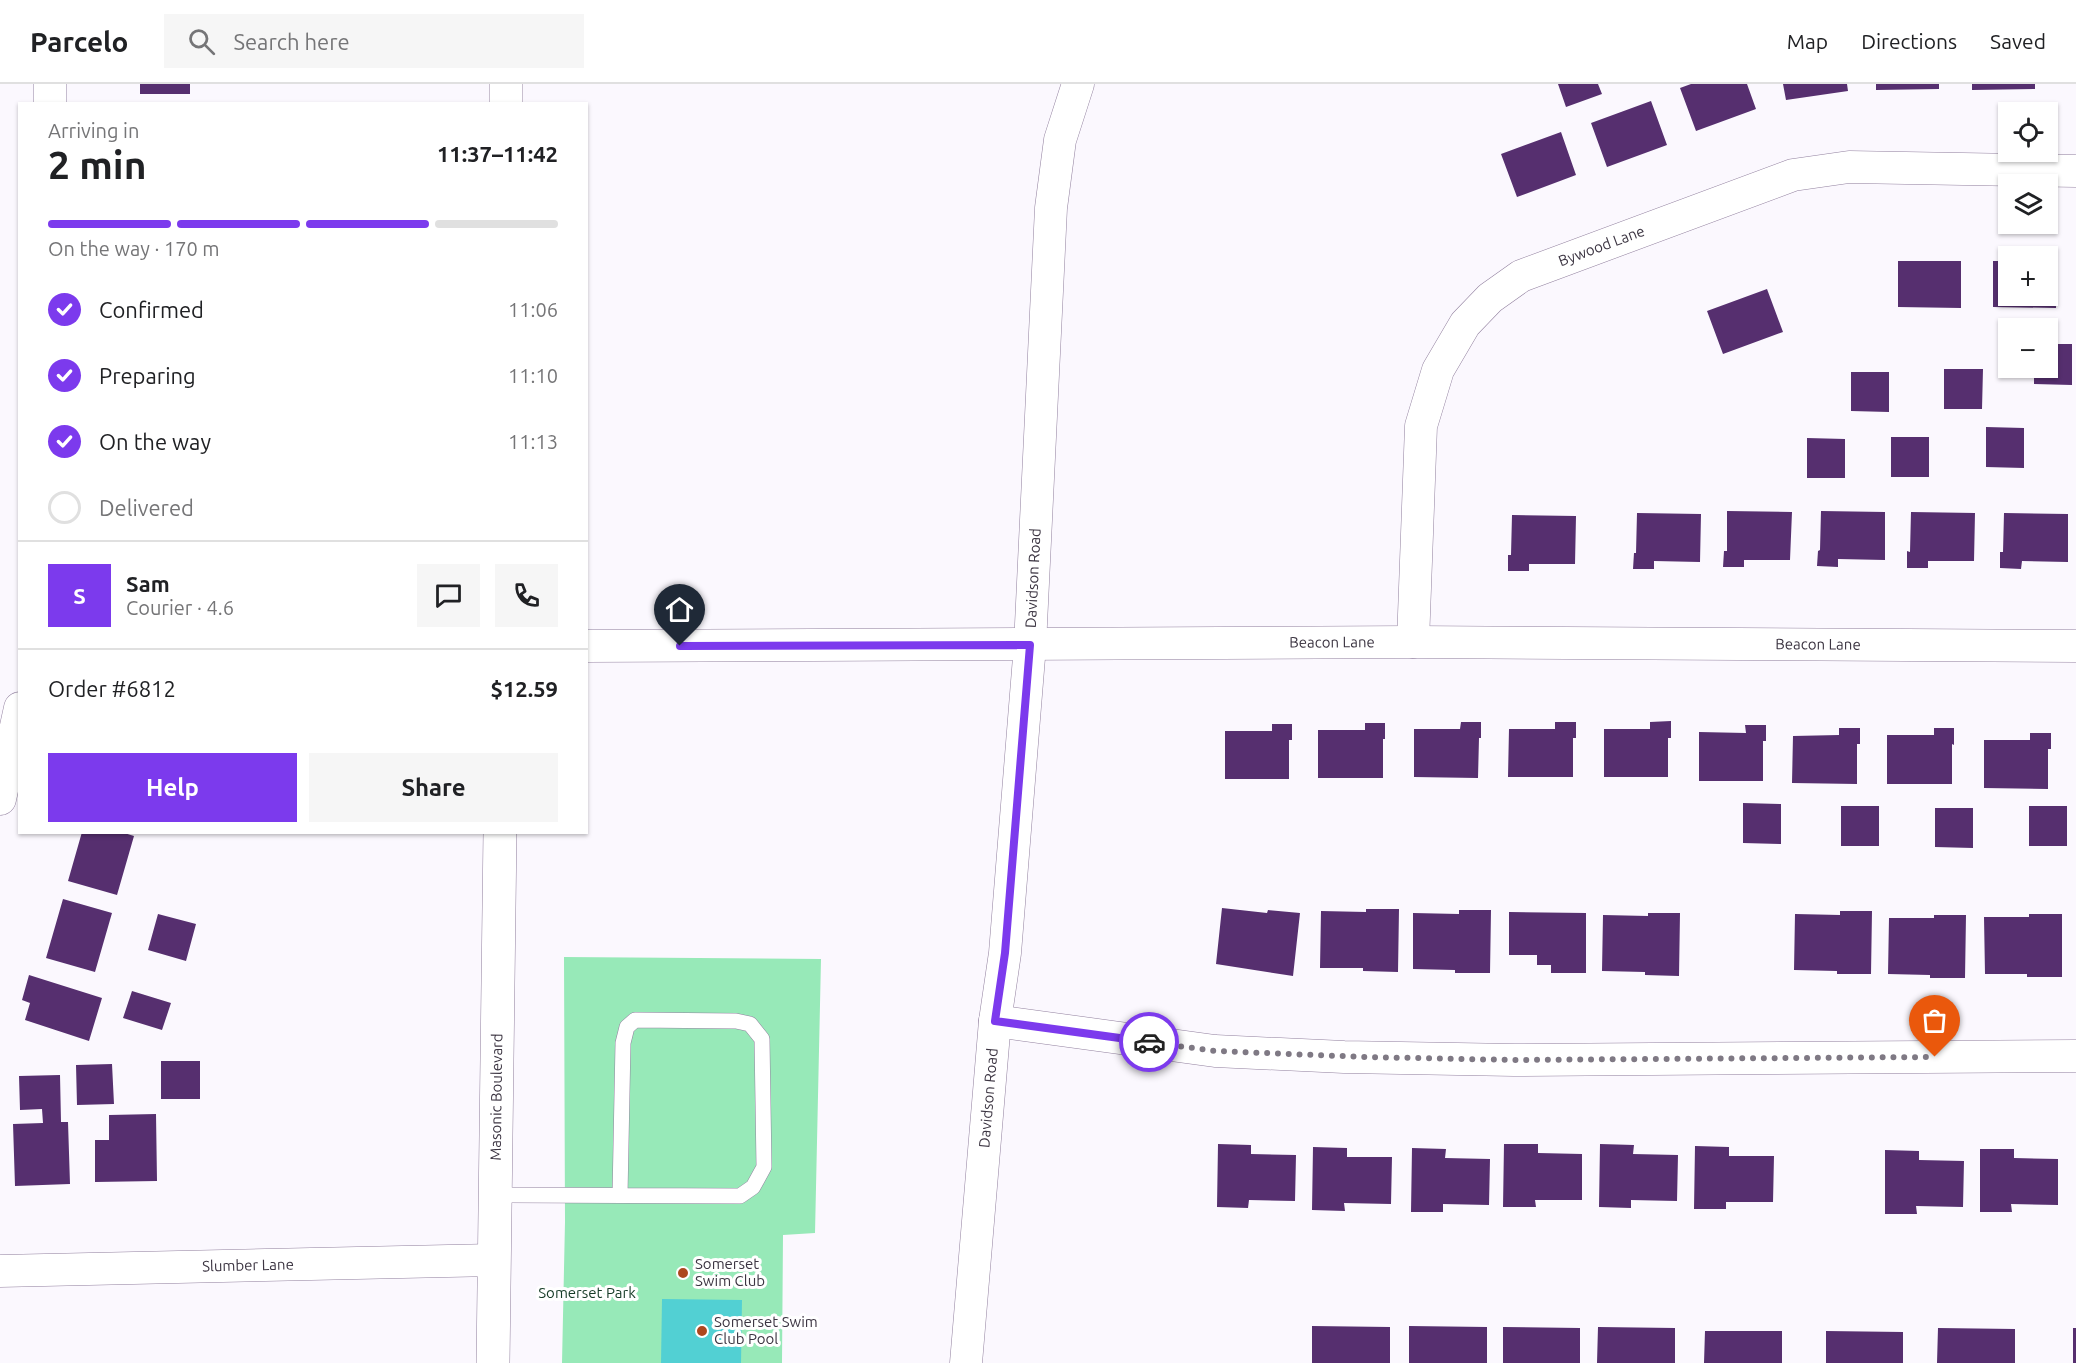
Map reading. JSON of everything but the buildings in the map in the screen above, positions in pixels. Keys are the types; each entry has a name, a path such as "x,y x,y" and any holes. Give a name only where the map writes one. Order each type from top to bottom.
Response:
{"street":[{"path":"50,84 50,102"},
{"path":"506,84 506,102"},
{"name":"Davidson Road","path":"966,1363 995,1021 1005,953 1030,645 1051,208 1060,140 1078,84"},
{"name":"Bywood Lane","path":"1413,642 1421,426 1438,370 1465,324 1490,298 1521,276 1793,175 1849,167 2076,171"},
{"name":"Beacon Lane","path":"588,646 1413,642 2076,645"},
{"path":"0,799 18,717"},
{"name":"Masonic Boulevard","path":"493,1363 500,834"},
{"path":"995,1021 1215,1051 1344,1057 1514,1060 2076,1056"},
{"name":"Slumber Lane","path":"0,1271 494,1260"}],"lane":[{"path":"495,1194 620,1196 740,1196 753,1187 764,1167 762,1039 750,1024 736,1021 635,1020 627,1027 623,1042 620,1196"}],"green space":[{"name":"Somerset Park","path":"564,957 821,959 815,1233 783,1235 782,1363 562,1363 565,1222"}],"water":[{"name":"Somerset Swim Club Pool","path":"662,1299 742,1300 741,1363 661,1363"}],"way so far":[{"path":"1149,1042 1215,1051 1514,1060 1935,1057"}],"place":[{"name":"Somerset Swim Club","path":"683,1273"},
{"name":"Somerset Swim Club Pool","path":"702,1331"}],"route":[{"path":"680,646 1030,645 1005,953 995,1021 1149,1042"}]}
